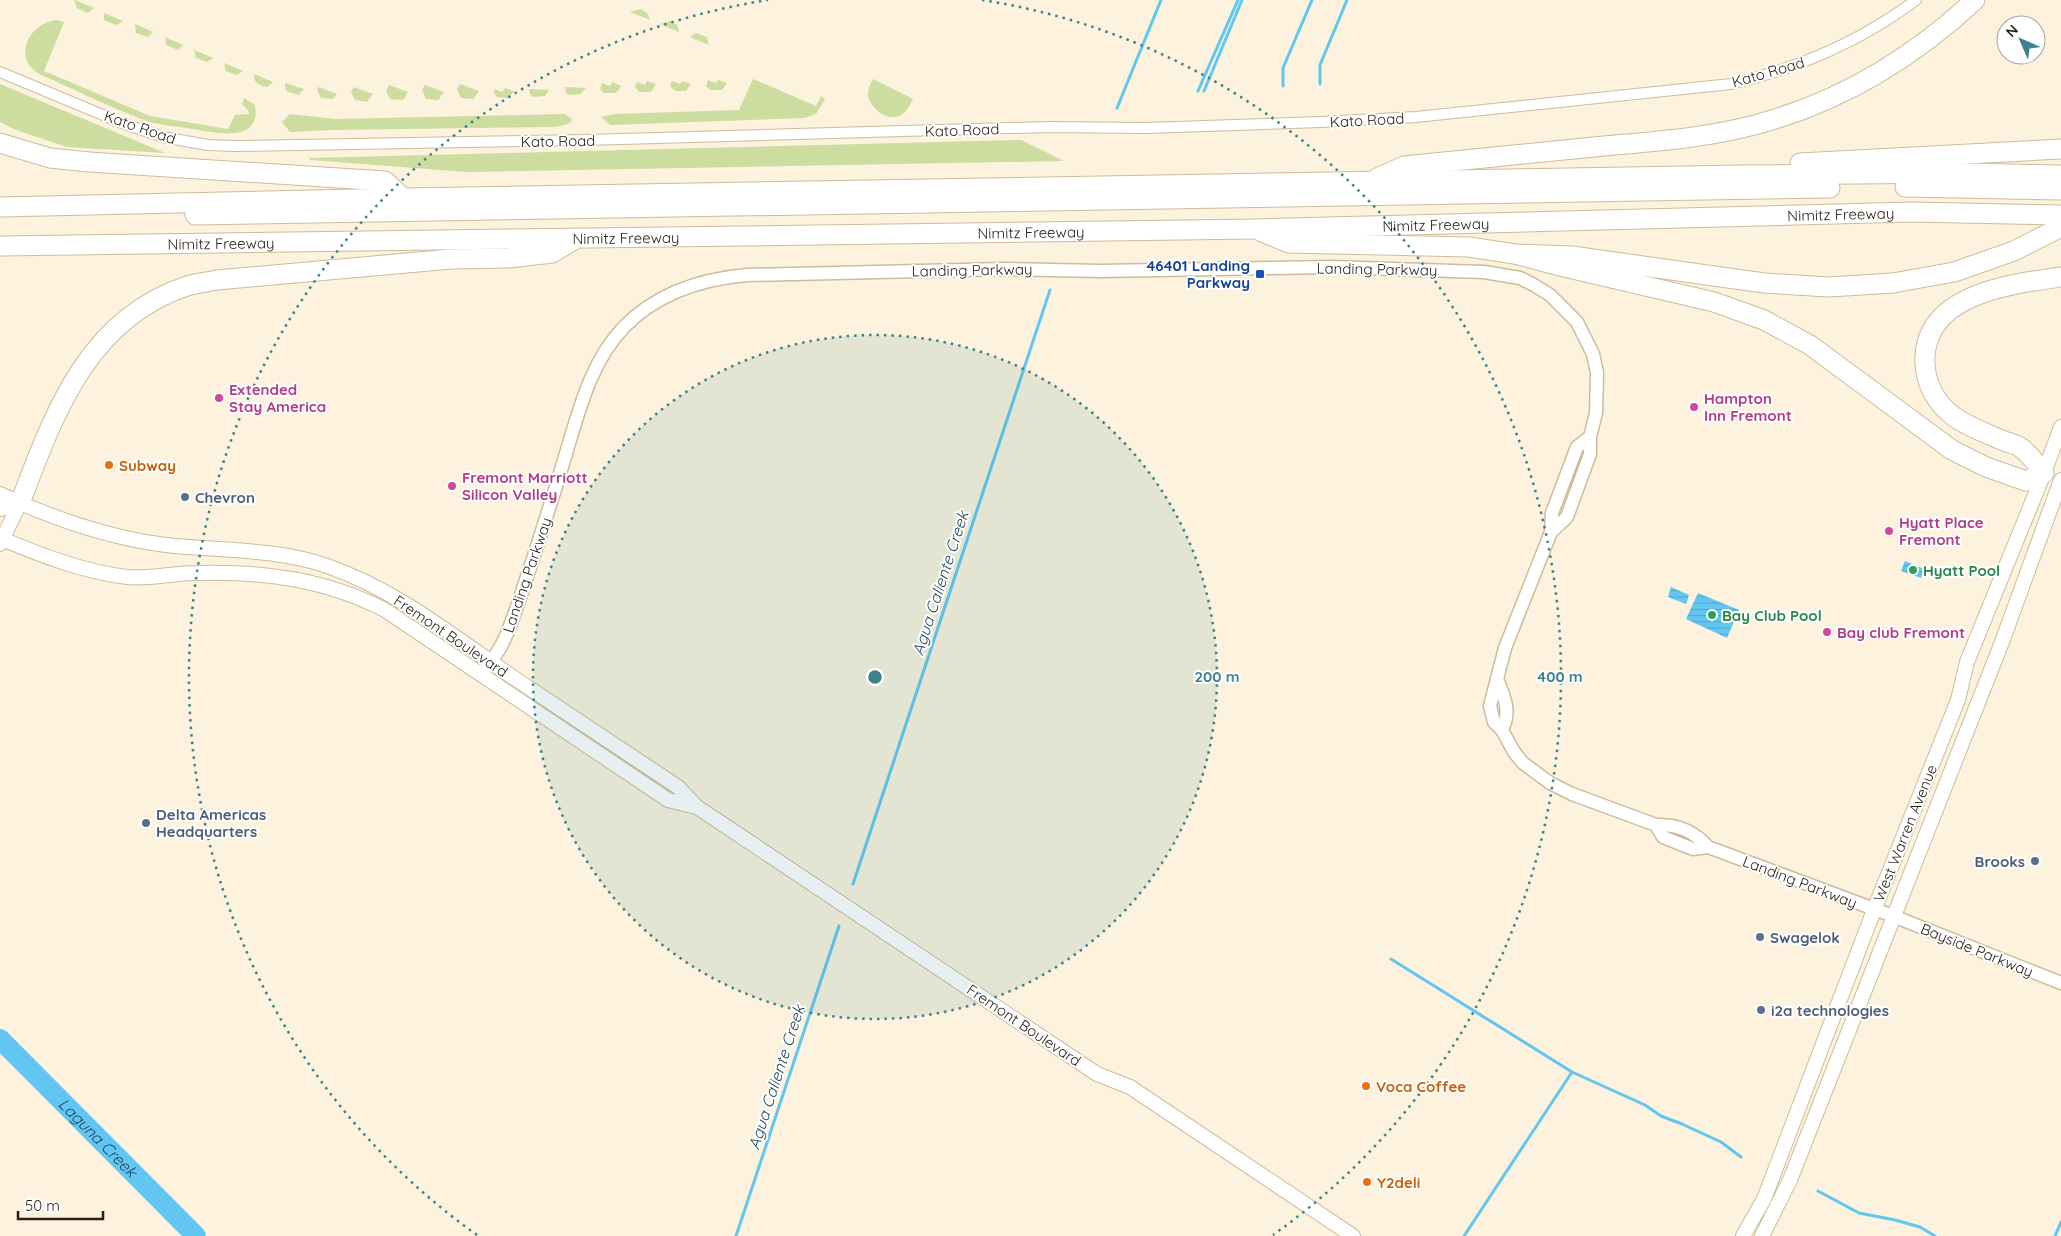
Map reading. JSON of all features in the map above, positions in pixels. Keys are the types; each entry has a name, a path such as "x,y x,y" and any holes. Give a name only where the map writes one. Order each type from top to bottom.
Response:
{"highway":[{"path":"1368,182 1404,166 1673,140 1744,128 1773,120 1838,95 1868,79 1930,39 1975,0"},
{"path":"0,143 50,158 89,162 386,181 403,198"},
{"path":"1742,176 1784,164 2061,149"},
{"path":"0,207 403,198 1742,176 1961,173 2061,175"},
{"path":"0,219 1885,187 2061,190"},
{"name":"Nimitz Freeway","path":"0,246 1255,229 1911,212 2061,215"},
{"path":"1515,254 1572,256 1764,282 1829,287 1861,286 1923,278 1988,261 2014,251 2061,227"},
{"path":"1255,229 1289,243 1469,247 1515,254 1714,302 1747,314 1810,345 1952,450 1986,467 2026,482 2055,477"},
{"path":"20,503 36,462 76,375 92,351 113,329 137,310 161,297 188,286 217,280 450,259 509,258 552,253 577,238"},
{"path":"0,252 74,245"},
{"path":"2055,477 2022,448 1968,426 1952,415 1931,390 1926,374 1925,357 1928,340 1936,325 1946,312 1961,301 2006,287 2061,277"}],"main road":[{"name":"West Warren Avenue","path":"1762,1236 1790,1180 2002,642 2055,477 2061,427"},
{"name":"West Warren Avenue","path":"1743,1236 1764,1199 1874,910 1958,700 1967,662 2055,477"},
{"name":"Fremont Boulevard","path":"0,494 96,530 130,539 166,545 244,550 309,561 355,578 393,596 678,787 697,807 1097,1074 1130,1087 1353,1236"},
{"path":"0,509 20,503"},
{"path":"1,541 20,503"},
{"name":"Fremont Boulevard","path":"1,541 72,565 106,574 146,577 241,572 284,577 340,591 366,600 385,610 668,800 697,807"},
{"path":"194,573 210,565 230,564 244,550"},
{"path":"265,575 272,570 300,568 309,561"}],"street":[{"name":"Kato Road","path":"0,72 142,130 184,142 226,146 576,140 1049,127 1146,128 1226,126 1416,117 1730,84 1768,75 1811,60 1853,42 1893,18 1916,0"},
{"name":"Landing Parkway","path":"481,675 504,642 528,574 583,399 597,366 609,346 624,327 658,300 699,282 721,277 747,275 995,269 1100,271 1331,267 1504,274 1534,285 1550,295 1577,322 1593,354 1598,390 1596,413 1590,437 1590,454 1567,517 1551,532 1505,648 1498,681 1505,700 1507,720 1502,730 1508,744 1518,757 1550,782 1572,794 1656,825 1670,824 1697,835 1708,847 1894,916"},
{"name":"Bayside Parkway","path":"1894,916 2061,983"}],"green space":[{"path":"74,0 94,8 88,13 77,8"},
{"path":"641,9 647,13 650,20 630,12"},
{"path":"104,13 123,21 116,25 104,20"},
{"path":"55,20 64,22 44,71 150,116 228,129 235,115 249,114 242,104 244,98 255,105 255,118 251,126 244,131 223,133 155,123 123,112 41,75 32,69 27,61 25,52 27,44 37,29 45,23"},
{"path":"670,21 677,25 679,32 660,24"},
{"path":"135,24 153,32 148,37 136,33"},
{"path":"696,33 707,37 709,45 690,37"},
{"path":"165,37 183,45 178,50 166,45"},
{"path":"194,50 213,58 207,62 196,58"},
{"path":"224,63 243,71 237,75 226,71"},
{"path":"254,74 273,82 267,87 262,85 256,82"},
{"path":"753,79 816,106 821,96 825,99 816,114 804,118 610,125 601,117 615,114 739,110"},
{"path":"873,79 913,99 901,115 896,117 885,116 872,105 868,95"},
{"path":"708,80 716,83 718,80 727,83 722,90 710,90 706,86"},
{"path":"647,81 656,84 651,92 639,92 635,87 637,82 645,85"},
{"path":"672,81 680,84 682,81 691,84 686,91 675,91 670,86"},
{"path":"612,82 621,86 616,93 604,93 600,89 602,83 610,86"},
{"path":"285,83 304,89 298,95 286,91"},
{"path":"0,84 165,153 67,147 16,130 0,122"},
{"path":"460,84 479,91 473,99 461,98 457,89"},
{"path":"389,85 408,92 403,100 390,99 386,91"},
{"path":"425,85 444,92 438,100 426,99 422,90"},
{"path":"318,87 337,94 333,99 321,98 317,90"},
{"path":"354,87 373,94 367,102 355,100 351,92"},
{"path":"565,87 586,88 581,94 569,95 566,93"},
{"path":"505,88 514,91 509,98 497,97 494,93 494,89 502,92"},
{"path":"529,89 549,90 545,96 533,97"},
{"path":"290,114 335,119 565,114 572,119 571,122 565,125 554,127 290,132 282,122"},
{"path":"1021,140 1064,161 466,172 311,160 308,158"}],"water":[{"name":"Hyatt Pool","path":"1905,561 1924,569 1921,578 1901,571"},
{"name":"Bay Club Pool","path":"1671,587 1689,595 1686,604 1668,597"},
{"name":"Bay Club Pool","path":"1698,593 1739,610 1727,638 1686,619"}],"waterway":[{"name":"Agua Caliente Creek","path":"1117,108 1161,0"},
{"path":"1198,91 1238,0"},
{"path":"1204,91 1242,0"},
{"path":"1283,86 1283,68 1312,0"},
{"path":"1320,84 1320,65 1347,0"},
{"name":"Agua Caliente Creek","path":"853,884 1050,290"},
{"name":"Agua Caliente Creek","path":"736,1236 839,926"},
{"path":"1391,959 1572,1072"},
{"name":"Laguna Creek","path":"0,1039 196,1236"},
{"path":"1464,1236 1572,1072 1645,1105 1661,1116 1721,1142 1741,1157"},
{"path":"1818,1191 1859,1213 1920,1227 1935,1236"},
{"path":"2055,1236 2061,1222"}],"place":[{"name":"46401 Landing Parkway","path":"1260,274"},
{"name":"Extended Stay America","path":"219,398"},
{"name":"Hampton Inn Fremont","path":"1694,407"},
{"name":"Subway","path":"109,465"},
{"name":"Fremont Marriott Silicon Valley","path":"452,486"},
{"name":"Chevron","path":"185,497"},
{"name":"Hyatt Place Fremont","path":"1889,531"},
{"name":"Hyatt Pool","path":"1913,570"},
{"name":"Bay Club Pool","path":"1712,615"},
{"name":"Bay club Fremont","path":"1827,632"},
{"name":"Delta Americas Headquarters","path":"146,823"},
{"name":"Brooks","path":"2035,861"},
{"name":"Swagelok","path":"1760,937"},
{"name":"i2a technologies","path":"1761,1010"},
{"name":"Voca Coffee","path":"1366,1086"},
{"name":"Y2deli","path":"1367,1182"}]}
